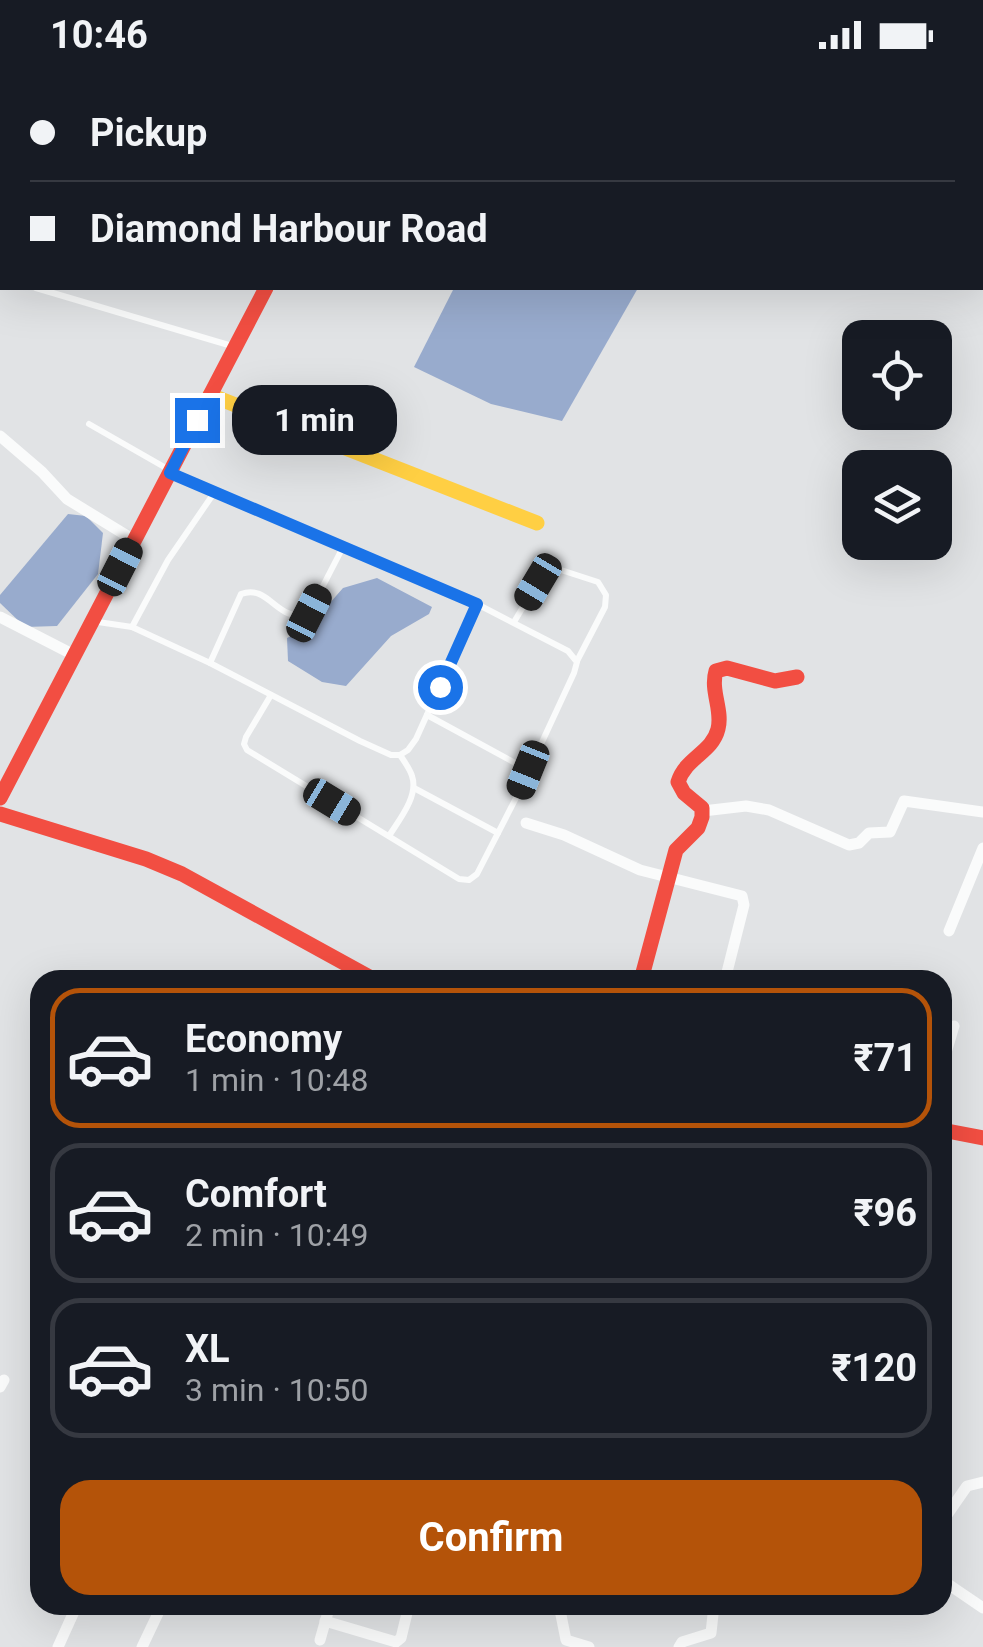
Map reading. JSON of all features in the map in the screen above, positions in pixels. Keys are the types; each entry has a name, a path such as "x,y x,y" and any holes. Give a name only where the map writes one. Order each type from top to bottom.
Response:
{"main road":[{"path":"0,798 265,290"},
{"path":"210,395 537,523"},
{"path":"643,970 678,845 698,831 703,811 678,782 686,763 712,745 720,726 720,710 712,686 716,671 728,668 775,680 796,677"},
{"path":"0,814 131,854 182,874 357,970"},
{"path":"952,1132 983,1138"}],"street":[{"path":"0,436 67,499 134,540"},
{"path":"0,617 74,655"},
{"path":"703,811 746,806 769,810 849,845 859,843 869,833 891,831 904,801 983,812"},
{"path":"526,823 564,835 640,870 742,896 744,904 728,970"},
{"path":"949,931 983,848"},
{"path":"952,1033 954,1026"},
{"path":"952,1508 967,1486 983,1482"},
{"path":"952,1587 983,1608"},
{"path":"58,1647 72,1615"},
{"path":"142,1647 157,1615"},
{"path":"320,1640 327,1615"},
{"path":"325,1622 396,1642 401,1638 407,1615"},
{"path":"561,1615 566,1640 589,1647"},
{"path":"679,1647 682,1642 711,1633 713,1615"}],"lane":[{"path":"43,290 236,347"},
{"path":"89,424 214,493 514,622 568,651 576,662"},
{"path":"132,627 168,560 214,493"},
{"path":"210,663 240,594 258,593 288,616 309,613 342,547"},
{"path":"271,696 246,737 244,744 248,750 459,879 469,880 477,874 498,833 605,607 606,595 598,582 561,570 548,573 538,582 514,622"},
{"path":"92,621 132,627 360,741 400,755 416,739 477,604"},
{"path":"427,714 528,770"},
{"path":"389,836 414,788 400,755"},
{"path":"414,788 498,833"}],"water":[{"path":"453,290 637,290 562,421 491,404 414,367"},
{"path":"68,514 86,516 103,533 98,574 57,626 25,627 0,603 0,595"},
{"path":"377,578 432,607 429,614 391,636 346,686 322,682 288,661 287,638 309,627 343,588"}],"traffic: slow":[{"path":"210,395 537,523"}],"traffic: jam":[{"path":"0,798 265,290"},
{"path":"644,970 676,850 698,828 702,817 702,808 684,793 678,782 718,729 716,671 727,668 775,681 797,677"},
{"path":"0,814 182,874 357,970"},
{"path":"952,1132 983,1138"}],"route":[{"path":"197,420 170,473 477,604 440,687"}]}
